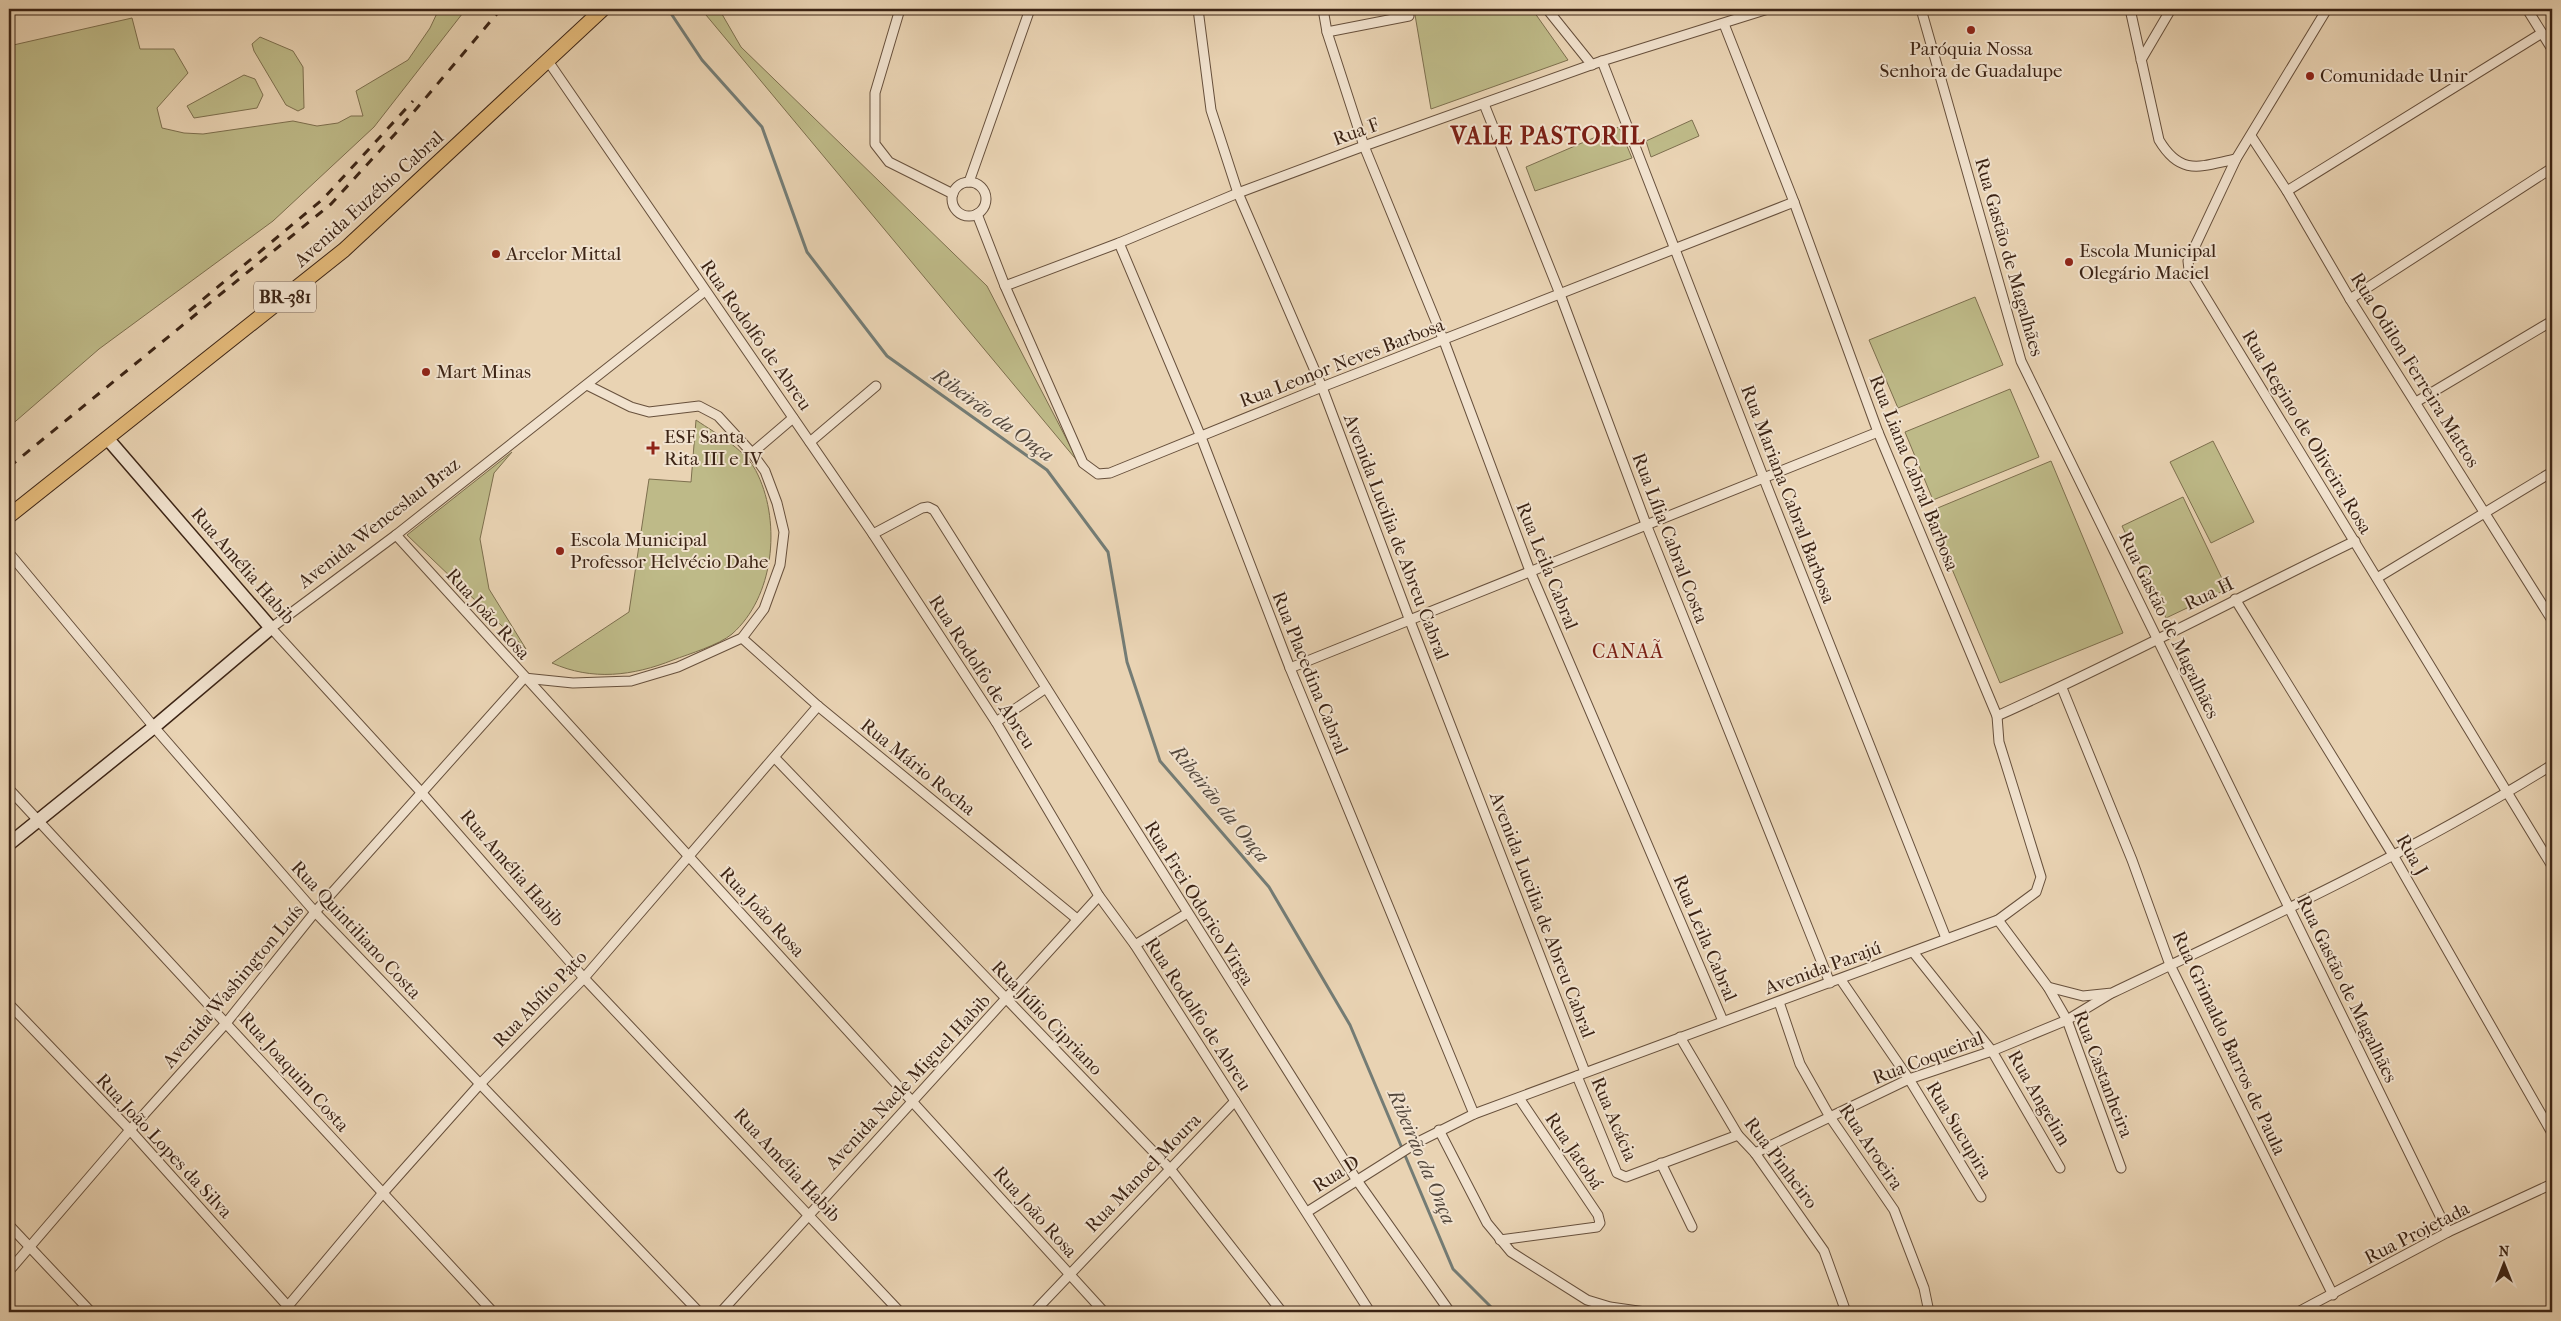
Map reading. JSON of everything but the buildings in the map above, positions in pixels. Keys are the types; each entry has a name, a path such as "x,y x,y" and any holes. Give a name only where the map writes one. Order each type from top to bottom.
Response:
{"main road":[{"name":"Avenida Euzébio Cabral","path":"9,516 344,250 603,9"}],"street":[{"path":"900,9 875,93 875,144 889,162 953,194"},
{"path":"969,182 1030,9"},
{"name":"Avenida Lucilia de Abreu Cabral","path":"1198,9 1211,110 1238,193 1322,387 1581,1074"},
{"name":"Rua Leila Cabral","path":"1323,9 1327,32 1364,146 1444,341 1530,571 1723,1021"},
{"path":"1547,9 1592,65"},
{"name":"Rua F","path":"1004,286 1119,242 1238,193 1364,146 1602,61 1768,9"},
{"name":"Rua Gastão de Magalhães","path":"1921,9 2021,361 2448,1232"},
{"path":"2130,9 2159,140 2168,156 2192,168 2236,158"},
{"path":"2141,60 2171,9"},
{"name":"Rua Regino de Oliveira Rosa","path":"2327,9 2236,158 2188,261 2189,270 2355,541 2506,794 2552,866"},
{"path":"2527,9 2552,49"},
{"path":"1327,32 1408,12"},
{"name":"Rua Liana Cabral Barbosa","path":"1724,24 1794,202 1878,432 1997,716 2000,742 2041,877 2036,892 1998,920"},
{"path":"2287,191 2542,34"},
{"name":"Rua Rodolfo de Abreu","path":"548,61 873,534 996,722 1099,896 1135,945 1370,1312"},
{"name":"Rua Mariana Cabral Barbosa","path":"1602,61 1764,479 1946,938"},
{"name":"Rua Lília Cabral Costa","path":"1484,104 1560,294 1646,524 1830,983"},
{"name":"Rua Odilon Ferreira Mattos","path":"2251,136 2287,191 2350,299 2552,617"},
{"path":"2350,299 2552,168"},
{"path":"969,182 979,186 985,194 985,206 977,214 966,216 960,214 953,205 953,194 959,185 969,182"},
{"name":"Rua Leonor Neves Barbosa","path":"1004,286 1083,463 1090,470 1098,474 1110,473 1322,387 1444,341 1794,202"},
{"path":"977,214 1004,286"},
{"name":"Rua Placedina Cabral","path":"1119,242 1201,437 1290,668 1474,1114"},
{"name":"Avenida Wenceslau Braz","path":"9,844 154,727 272,628 396,536 706,291"},
{"path":"2416,402 2552,321"},
{"path":"524,678 573,683 631,681 678,667 742,638 764,609 780,565 784,532 777,503 765,471 752,453 718,416 699,406 649,412 631,407 587,385"},
{"path":"810,442 876,386"},
{"path":"752,453 793,418"},
{"path":"1290,668 1878,432"},
{"name":"Rua Amélia Habib","path":"107,438 272,628 421,792 584,978 900,1312"},
{"path":"2377,578 2552,472"},
{"name":"Rua Frei Odorico Virga","path":"873,534 922,508 928,507 934,510 1186,914 1356,1179 1450,1312"},
{"name":"Rua João Rosa","path":"396,536 1104,1312"},
{"name":"Rua H","path":"1997,716 2062,688 2157,638 2355,541"},
{"name":"Rua Quintiliano Costa","path":"9,553 154,727 316,912 699,1312"},
{"name":"Rua J","path":"2235,599 2393,855 2552,1133"},
{"name":"Rua Mário Rocha","path":"742,638 818,706 1077,919"},
{"name":"Avenida Washington Luís","path":"9,1271 130,1130 227,1022 316,912 524,678"},
{"path":"996,722 1046,688"},
{"name":"Rua Grimaldo Barros de Paula","path":"2062,688 2132,860 2170,965 2333,1295"},
{"name":"Rua Abílio Pato","path":"288,1310 382,1194 480,1085 584,978 818,706"},
{"name":"Rua Júlio Cipriano","path":"774,758 1171,1170 1282,1312"},
{"path":"2048,987 2083,996 2112,993 2393,855 2506,794 2552,765"},
{"name":"Rua Joaquim Costa","path":"9,788 38,822 227,1022 382,1194 492,1312"},
{"name":"Avenida Nacle Miguel Habib","path":"721,1312 1099,896"},
{"path":"1135,945 1186,914"},
{"name":"Avenida Parajú","path":"1383,1164 1439,1130 1474,1114 1723,1021 1841,980 1946,938 1968,932 1998,920"},
{"name":"Rua Castanheira","path":"1998,920 2048,987 2067,1020 2121,1168"},
{"name":"Rua Angelim","path":"1913,952 1992,1051 2060,1168"},
{"name":"Rua Sucupira","path":"1841,980 1909,1079 1980,1197"},
{"name":"Rua Coqueiral","path":"1755,1153 1909,1079 1992,1051 2067,1020 2112,993"},
{"name":"Rua Aroeira","path":"1779,1002 1800,1064 1830,1117 1894,1210 1924,1288 1929,1312"},
{"name":"Rua João Lopes da Silva","path":"9,1004 130,1130 288,1310"},
{"name":"Rua Pinheiro","path":"1680,1037 1738,1135 1755,1153 1824,1251 1846,1312"},
{"name":"Rua Acácia","path":"1581,1074 1617,1173 1621,1176 1626,1176 1662,1163"},
{"name":"Rua Jatobá","path":"1500,1240 1597,1227 1600,1223 1598,1215 1519,1098"},
{"name":"Rua Manoel Moura","path":"1034,1312 1068,1274 1171,1170 1235,1101"},
{"path":"1439,1130 1487,1223 1511,1252 1588,1300 1610,1308 1644,1312"},
{"path":"1692,1227 1662,1163 1738,1135"},
{"name":"Rua D","path":"1307,1212 1356,1179 1383,1164"},
{"name":"Rua Projetada","path":"2298,1312 2448,1232 2552,1184"},
{"path":"9,1225 91,1312"}],"shaded area":[{"path":"439,9 466,9 374,127 273,221 99,349 9,427 9,46 132,18 140,49 174,49 188,73 157,108 162,128 184,133 203,134 293,121 317,126 338,123 351,116 363,116 356,91 408,60 430,28"},
{"path":"701,9 719,9 741,47 987,286 1079,463"},
{"path":"1414,9 1532,9 1568,60 1431,109"},
{"path":"260,37 293,51 303,67 304,108 298,111 286,105 254,51 252,44"},
{"path":"244,75 255,79 263,95 257,108 194,118 187,106"},
{"path":"1692,120 1699,136 1651,157 1646,141"},
{"path":"1619,127 1632,158 1535,191 1526,167"},
{"path":"1975,297 2003,365 1898,408 1869,340"},
{"path":"2010,389 2039,457 1933,500 1905,432"},
{"path":"696,420 731,444 747,458 758,475 765,494 770,515 769,559 765,580 757,600 746,619 732,634 720,642 643,670 628,673 597,674 567,669 552,663 629,612 649,479 691,482"},
{"path":"2213,441 2254,522 2211,543 2170,462"},
{"path":"512,452 494,473 480,539 489,589 526,649 407,535"},
{"path":"2051,461 2123,633 2000,683 1928,512"},
{"path":"2183,497 2227,589 2166,618 2122,526"}],"waterway":[{"name":"Ribeirão da Onça","path":"668,9 702,60 762,127 807,252 887,356 1047,470 1108,552 1127,662 1160,761 1269,887 1350,1025 1453,1269 1496,1312"}],"railway":[{"path":"9,467 331,204 395,134 501,9"},
{"path":"189,311 323,199 413,101"}],"place":[{"name":"Paróquia Nossa Senhora de Guadalupe","path":"1971,30"},
{"name":"Comunidade Unir","path":"2310,76"},
{"name":"Arcelor Mittal","path":"496,254"},
{"name":"Escola Municipal Olegário Maciel","path":"2069,262"},
{"name":"Mart Minas","path":"426,372"},
{"name":"ESF Santa Rita III e IV","path":"653,448"},
{"name":"Escola Municipal Professor Helvécio Dahe","path":"560,551"}],"district":[{"name":"VALE PASTORIL","path":"1548,136"},
{"name":"CANAÃ","path":"1628,651"}]}
